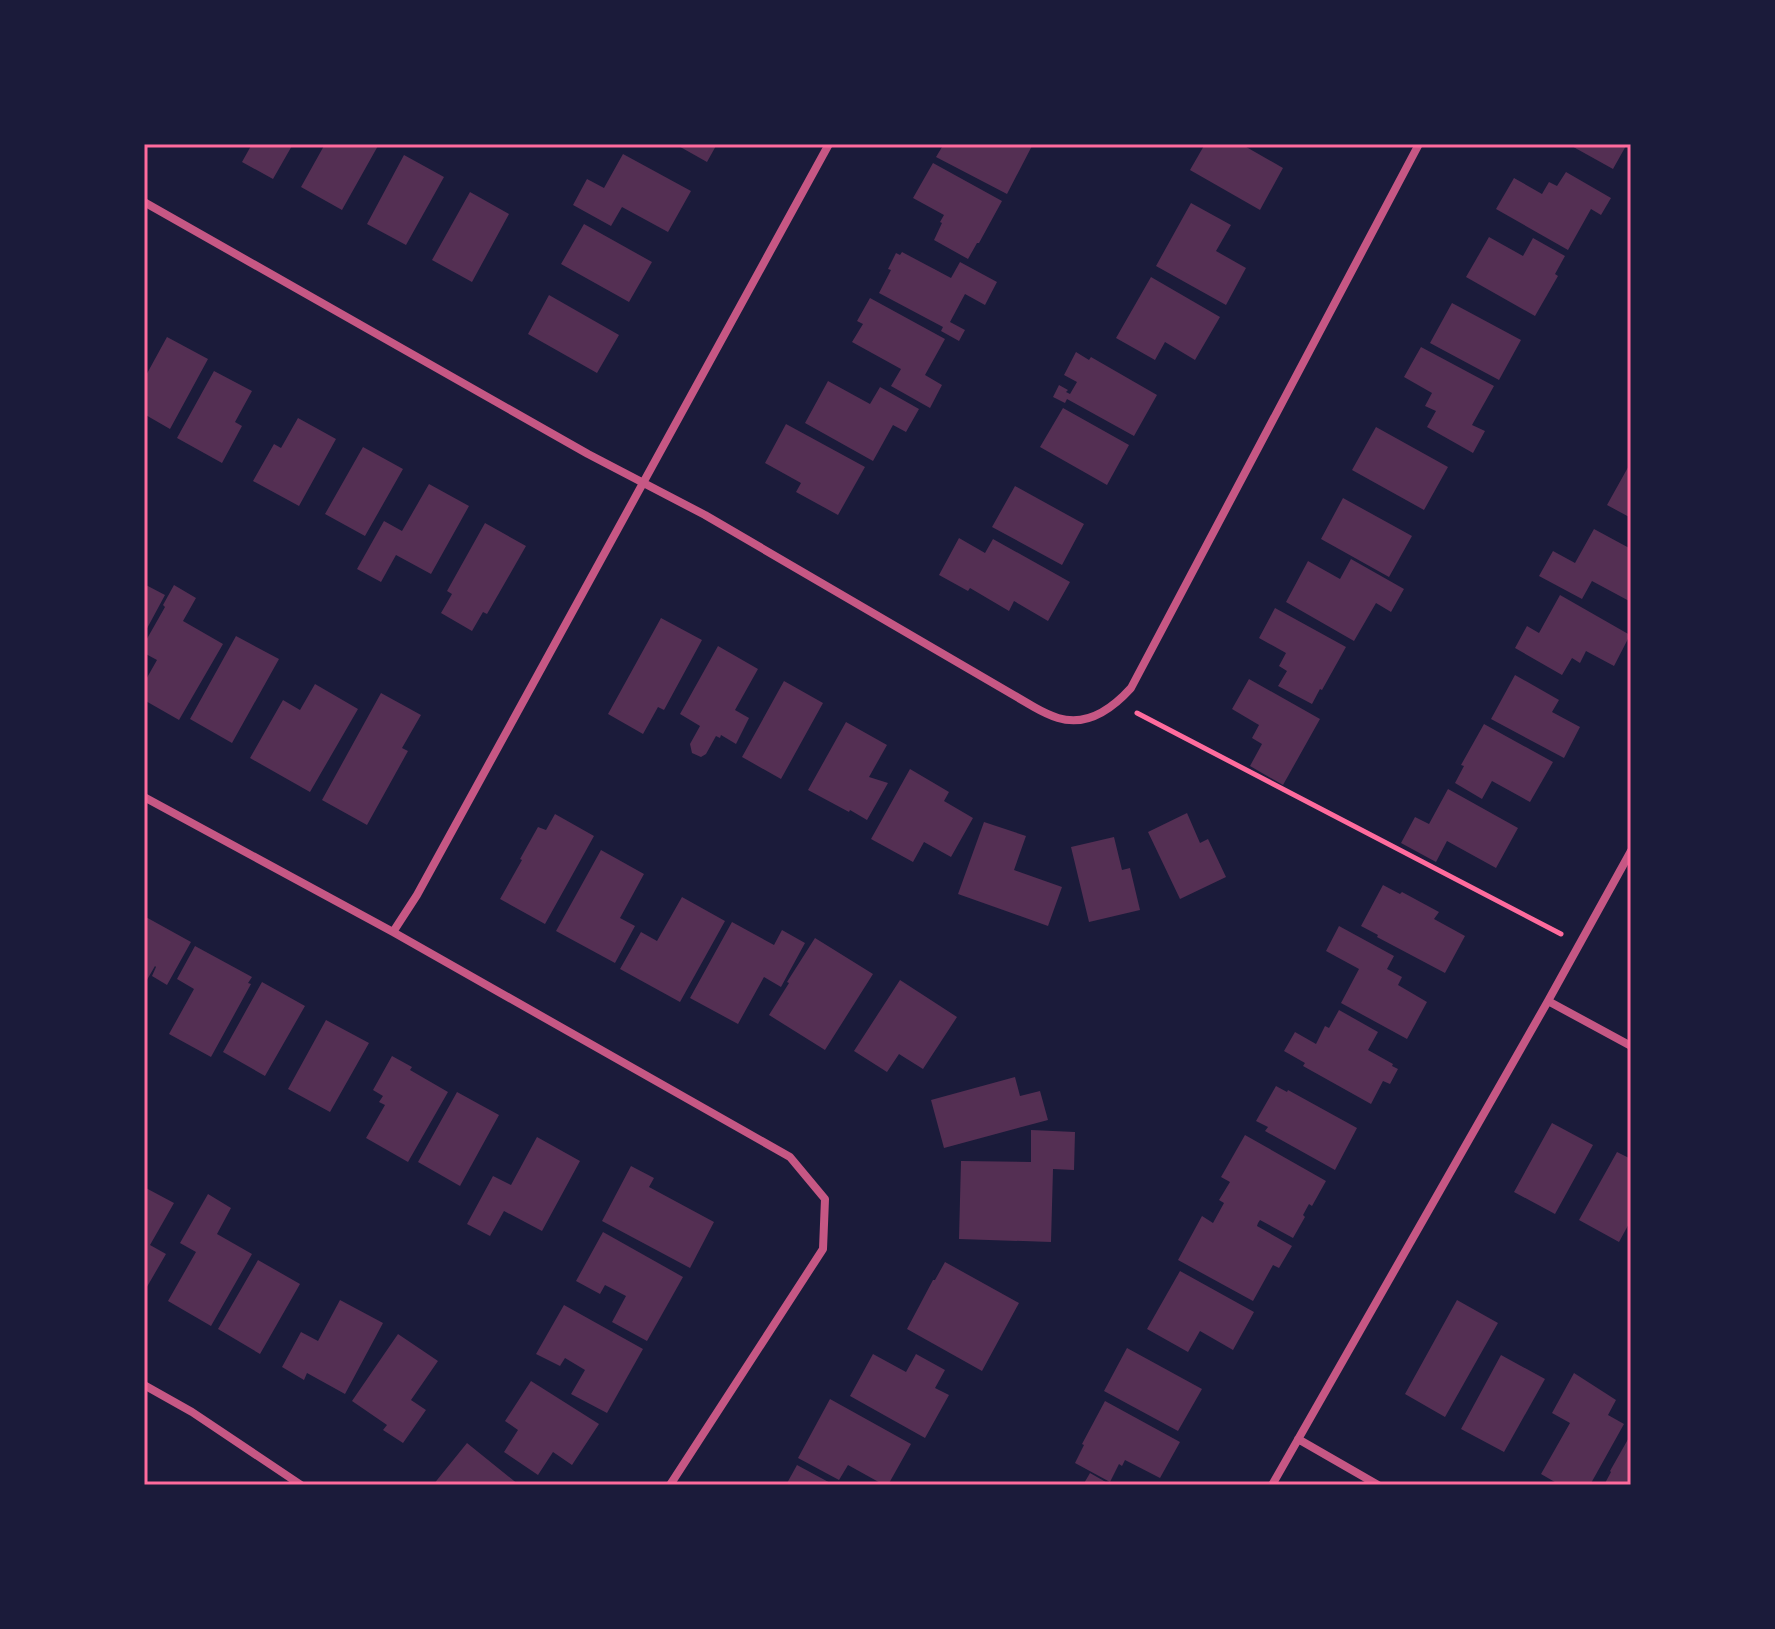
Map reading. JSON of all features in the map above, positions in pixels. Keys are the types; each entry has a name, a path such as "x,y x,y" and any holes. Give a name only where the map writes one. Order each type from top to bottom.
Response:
{"street":[{"path":"393,932 417,895 829,144"},
{"path":"144,202 588,454 705,515 1034,707 1060,719 1084,720 1118,703 1131,688 1419,144"},
{"path":"144,797 393,932 790,1157 825,1199 823,1249 670,1485"},
{"path":"1272,1485 1631,851"},
{"path":"1548,1001 1631,1046"},
{"path":"144,1385 192,1412 301,1485"},
{"path":"1298,1439 1378,1485"}],"path":[{"path":"1118,703 1580,944"}],"building":[{"path":"252,144 293,144 273,179 242,162"},
{"path":"325,144 379,144 342,210 301,187"},
{"path":"675,144 717,144 707,162"},
{"path":"936,144 1033,144 1007,194 936,157 942,147"},
{"path":"1205,144 1241,144 1283,168 1260,210 1190,170"},
{"path":"1568,144 1627,144 1613,169"},
{"path":"623,154 691,191 668,232 622,207 611,226 573,205 587,179 604,188"},
{"path":"404,155 444,177 406,245 367,224"},
{"path":"933,163 1002,201 968,259 934,240 944,215 913,198"},
{"path":"1566,172 1611,198 1601,215 1591,209 1568,250 1496,209 1514,178 1542,194 1549,182 1557,186"},
{"path":"470,192 509,214 472,282 432,260"},
{"path":"1191,203 1231,225 1216,251 1246,268 1226,305 1156,266"},
{"path":"584,224 652,262 629,302 561,264"},
{"path":"1489,237 1523,256 1533,238 1565,256 1555,274 1558,276 1535,316 1466,277"},
{"path":"902,252 951,278 960,262 997,282 985,305 965,294 950,322 965,330 959,341 941,331 943,327 879,293 896,253 900,255"},
{"path":"1151,277 1220,317 1195,360 1165,342 1155,360 1116,338"},
{"path":"549,295 619,335 597,373 528,334"},
{"path":"870,298 945,339 925,375 942,385 930,408 891,386 901,369 852,342 863,324 857,321"},
{"path":"1452,303 1521,340 1499,380 1430,343"},
{"path":"167,337 208,359 170,429 144,414 144,379"},
{"path":"1421,347 1494,386 1472,425 1485,431 1473,453 1427,427 1436,411 1425,406 1432,393 1404,377"},
{"path":"1076,352 1089,360 1091,357 1157,395 1134,436 1067,399 1065,403 1053,397 1059,385 1070,394 1077,382 1064,375"},
{"path":"214,371 252,391 235,422 242,426 222,463 177,438"},
{"path":"828,381 870,404 880,387 919,409 906,432 893,425 873,461 805,423"},
{"path":"1063,408 1129,445 1107,485 1040,447"},
{"path":"298,418 336,439 299,506 253,481 274,444 281,448"},
{"path":"786,424 865,467 838,515 796,492 801,483 765,463"},
{"path":"1376,427 1448,467 1424,510 1352,470"},
{"path":"363,447 403,469 365,536 325,514"},
{"path":"1631,462 1631,518 1607,505"},
{"path":"429,484 469,506 431,574 396,555 381,582 357,569 384,521 402,531"},
{"path":"1015,486 1084,524 1062,565 992,527"},
{"path":"1343,498 1412,536 1389,577 1321,539"},
{"path":"485,523 526,546 487,614 483,612 472,631 441,613 452,594 447,591"},
{"path":"1594,529 1631,549 1631,602 1592,581 1582,599 1539,576 1553,551 1575,563"},
{"path":"959,538 985,553 993,539 1070,582 1048,621 1014,601 1009,611 970,588 968,591 939,575"},
{"path":"1351,559 1404,589 1391,612 1376,603 1354,641 1286,602 1308,561 1340,579"},
{"path":"144,584 165,595 144,634"},
{"path":"174,585 196,598 183,621 223,644 179,720 144,700 144,683 157,660 144,653 144,644"},
{"path":"1560,595 1630,635 1614,666 1586,651 1580,663 1572,658 1562,675 1515,648 1527,626 1539,633"},
{"path":"1275,608 1346,647 1312,704 1278,686 1287,671 1279,666 1286,653 1259,638"},
{"path":"661,618 702,640 664,710 658,707 643,734 608,714"},
{"path":"236,636 279,659 232,743 190,719"},
{"path":"718,646 758,669 735,710 749,718 736,744 721,735 720,738 716,736 701,757 692,753 690,744 700,726 680,714"},
{"path":"1515,675 1559,700 1552,712 1580,727 1564,758 1491,719"},
{"path":"1249,679 1320,719 1283,785 1250,766 1262,744 1252,738 1259,725 1232,709"},
{"path":"784,681 823,703 781,779 742,757"},
{"path":"315,684 358,709 310,792 250,758 283,700 300,710"},
{"path":"381,693 421,715 402,748 408,751 367,825 322,800"},
{"path":"846,722 887,745 869,777 888,783 867,820 808,790"},
{"path":"1484,724 1553,762 1530,802 1492,781 1482,799 1455,783 1464,766 1461,765"},
{"path":"910,769 949,792 944,801 973,818 951,857 924,842 913,862 871,839"},
{"path":"1448,789 1518,828 1496,868 1447,841 1436,862 1401,843 1415,817 1429,824"},
{"path":"1187,813 1200,843 1208,839 1226,877 1180,899 1148,832"},
{"path":"555,814 594,836 545,924 500,899 538,827 546,830"},
{"path":"984,822 1026,836 1014,870 1062,887 1048,926 958,894"},
{"path":"1114,837 1122,870 1130,868 1140,910 1089,922 1071,847"},
{"path":"601,850 644,874 620,918 635,926 615,963 556,931"},
{"path":"1383,885 1439,912 1434,919 1465,936 1445,973 1361,926"},
{"path":"682,897 725,921 680,1002 620,969 641,932 657,941"},
{"path":"144,916 191,942 167,985 152,976 155,966 144,985"},
{"path":"732,922 774,945 782,930 805,943 781,987 764,977 738,1024 690,998"},
{"path":"1339,926 1394,956 1387,969 1402,977 1398,985 1427,1002 1407,1039 1341,1003 1359,969 1326,951"},
{"path":"815,938 873,974 825,1050 769,1015"},
{"path":"195,946 252,977 211,1057 169,1034 194,989 177,979"},
{"path":"900,980 957,1017 923,1069 899,1054 887,1072 854,1051"},
{"path":"262,982 305,1006 265,1076 223,1052"},
{"path":"1339,1010 1378,1032 1368,1050 1398,1069 1390,1084 1383,1081 1371,1104 1303,1066 1305,1063 1284,1051 1295,1032 1316,1044 1325,1026 1329,1028"},
{"path":"326,1020 369,1043 330,1112 288,1089"},
{"path":"392,1056 448,1092 408,1162 366,1138 385,1105 379,1102 383,1096 373,1090"},
{"path":"1015,1077 1020,1096 1040,1091 1048,1120 944,1148 931,1100"},
{"path":"1276,1086 1357,1128 1335,1170 1265,1131 1268,1127 1256,1121"},
{"path":"457,1092 499,1115 460,1186 418,1162"},
{"path":"1552,1123 1593,1145 1555,1214 1514,1192"},
{"path":"1031,1130 1075,1132 1074,1170 1053,1169 1051,1242 959,1239 961,1161 1031,1162"},
{"path":"1245,1135 1326,1181 1312,1206 1309,1204 1293,1238 1260,1220 1258,1223 1257,1226 1292,1246 1279,1268 1273,1265 1253,1301 1178,1260 1202,1216 1213,1223 1224,1203 1219,1200 1230,1182 1221,1177"},
{"path":"537,1137 580,1161 542,1231 504,1211 490,1236 467,1224 493,1176 511,1185"},
{"path":"1617,1152 1631,1159 1631,1220 1619,1242 1579,1220"},
{"path":"631,1166 654,1178 649,1187 714,1222 690,1268 602,1221"},
{"path":"144,1187 174,1203 150,1245 166,1254 144,1292"},
{"path":"208,1194 231,1208 217,1234 252,1254 211,1326 168,1301 196,1252 180,1243"},
{"path":"603,1232 683,1277 647,1341 612,1322 626,1296 605,1285 600,1294 576,1281"},
{"path":"258,1260 300,1284 260,1354 218,1329"},
{"path":"945,1262 1019,1303 982,1371 907,1329"},
{"path":"1180,1271 1254,1312 1233,1350 1200,1331 1188,1352 1147,1329"},
{"path":"340,1300 383,1323 345,1394 307,1373 304,1380 282,1367 301,1332 318,1341"},
{"path":"1457,1300 1498,1323 1445,1417 1405,1394"},
{"path":"564,1305 643,1349 607,1413 571,1394 585,1370 565,1358 560,1366 536,1354"},
{"path":"398,1334 438,1361 411,1400 426,1410 403,1443 383,1430 387,1425 352,1401"},
{"path":"1127,1348 1202,1389 1178,1431 1104,1391"},
{"path":"873,1354 906,1372 916,1354 945,1370 935,1388 949,1395 925,1438 850,1396"},
{"path":"1501,1355 1545,1379 1504,1452 1461,1429"},
{"path":"1574,1373 1616,1400 1608,1415 1624,1424 1590,1485 1560,1485 1541,1474 1570,1423 1552,1413"},
{"path":"531,1381 599,1424 572,1465 553,1452 538,1475 504,1452 518,1430 505,1421"},
{"path":"830,1399 911,1444 888,1485 848,1465 839,1480 798,1458"},
{"path":"1105,1401 1180,1442 1160,1478 1125,1460 1122,1466 1119,1464 1110,1482 1075,1463"},
{"path":"1631,1434 1631,1485 1604,1485 1610,1471"},
{"path":"467,1443 519,1485 433,1485"},
{"path":"797,1465 834,1485 786,1485"},
{"path":"1090,1473 1111,1485 1083,1485"}]}
